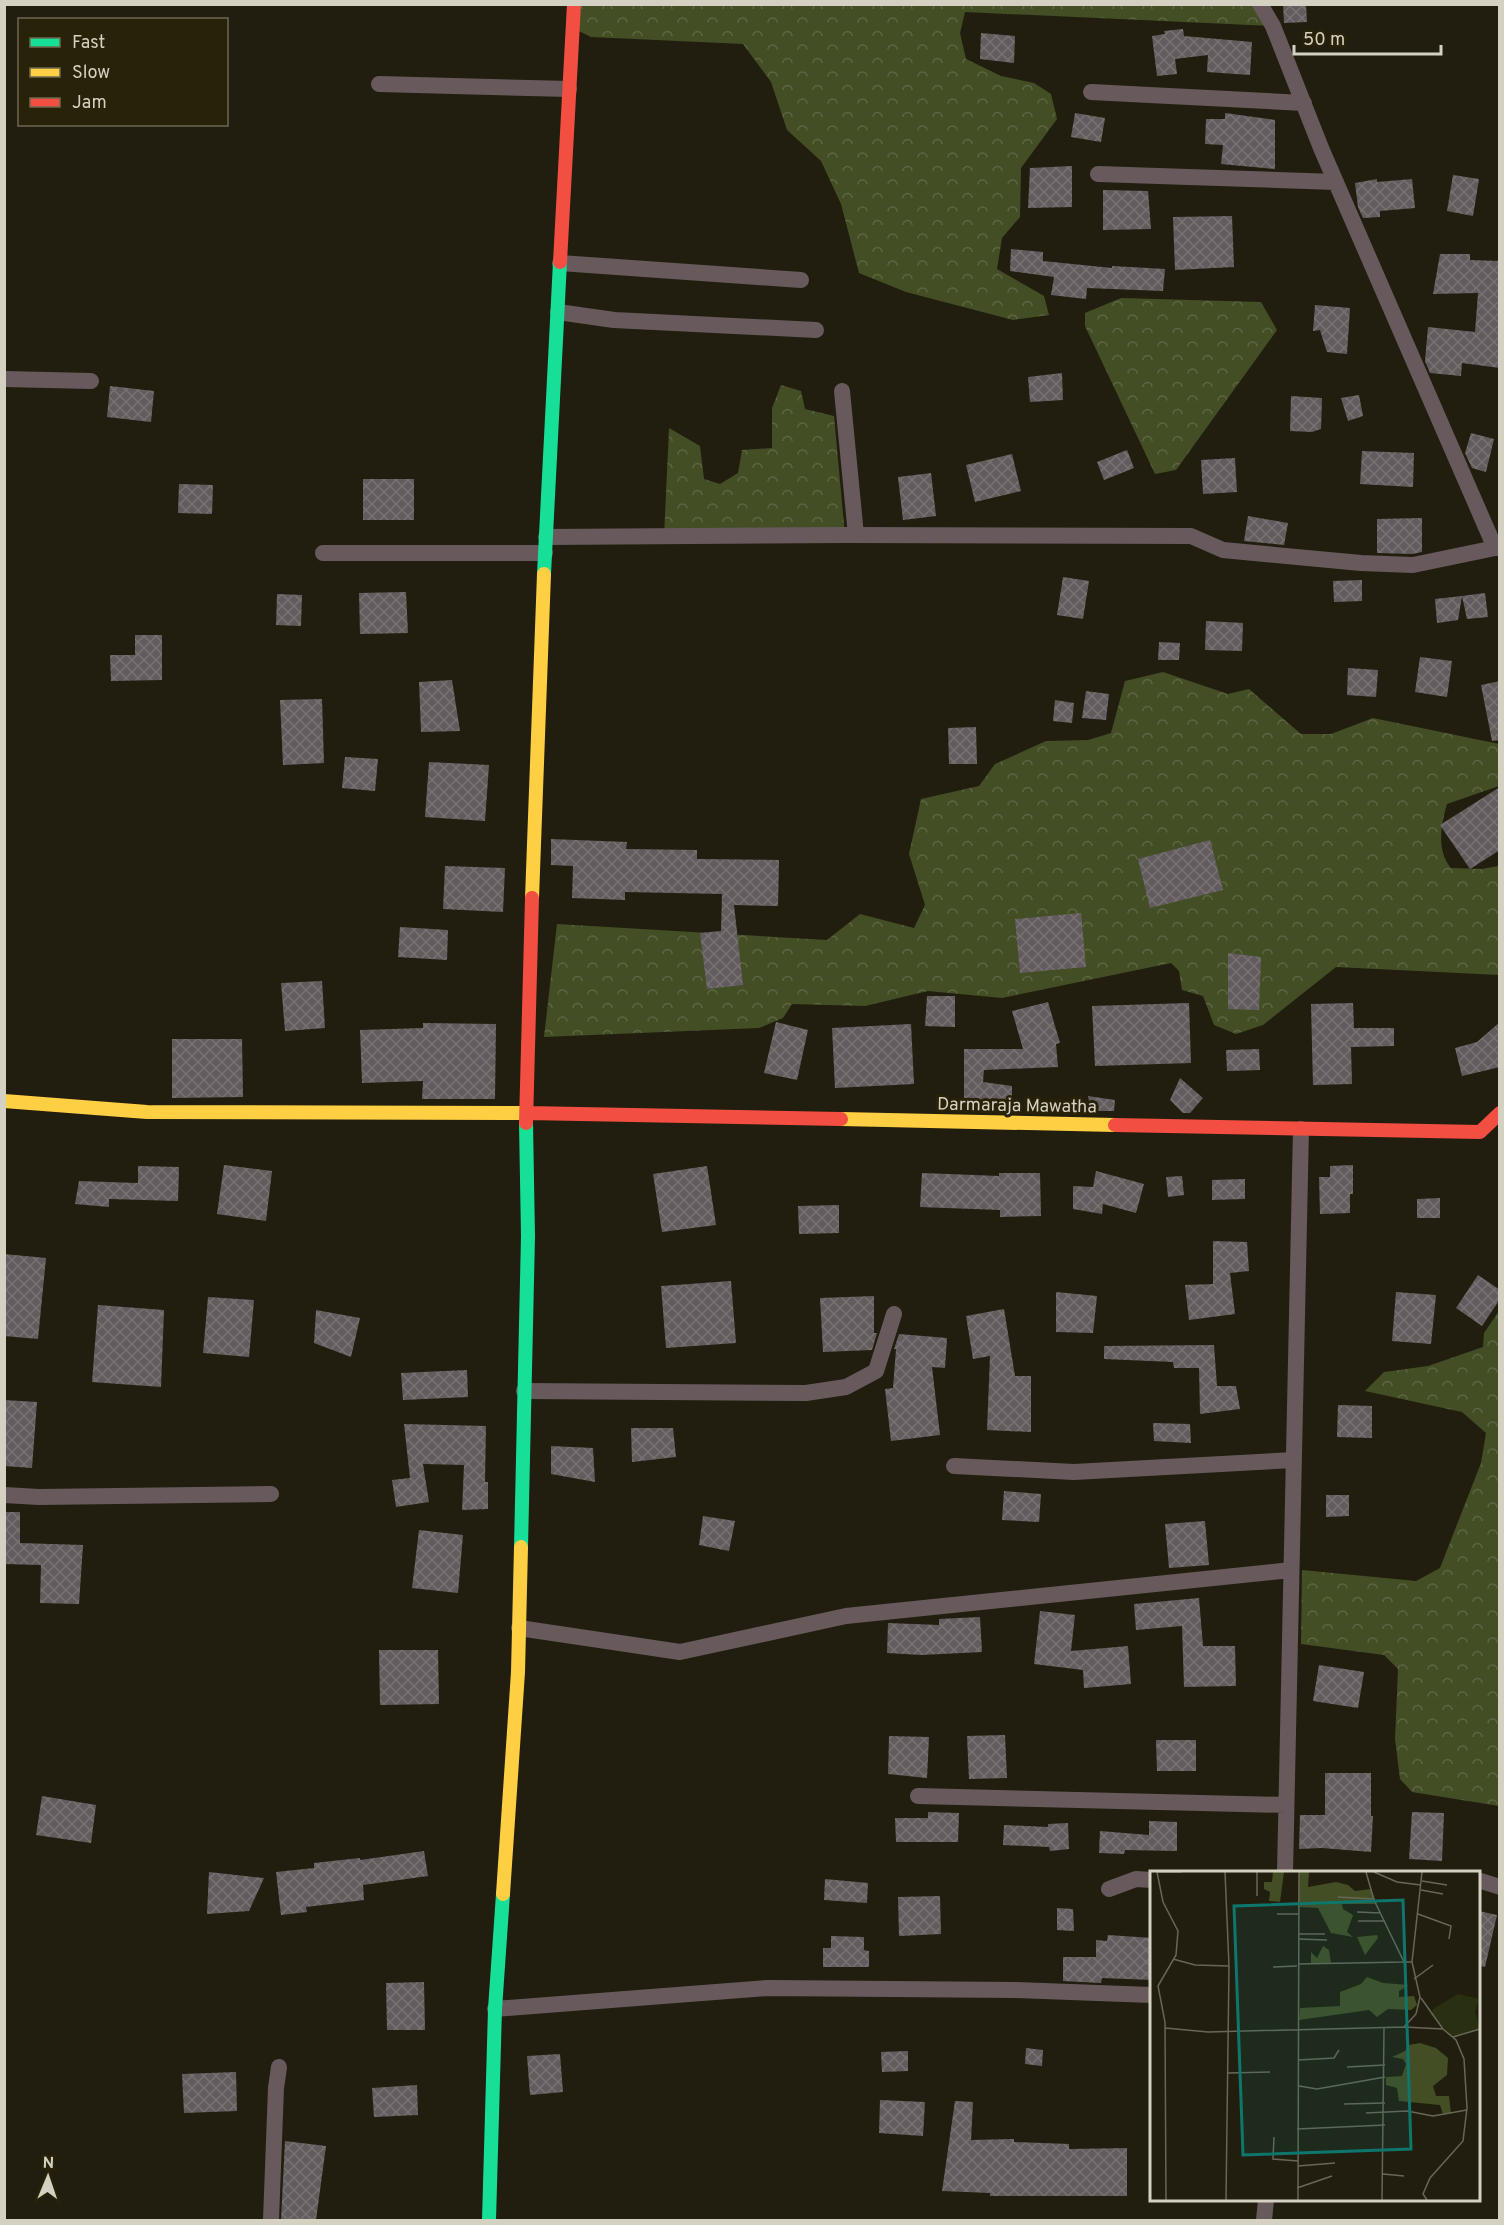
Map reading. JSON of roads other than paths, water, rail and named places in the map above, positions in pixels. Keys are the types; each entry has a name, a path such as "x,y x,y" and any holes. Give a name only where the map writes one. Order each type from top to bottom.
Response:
{"street":[{"path":"489,2220 495,2008 518,1672 528,1236 526,1113 535,797 574,4"},
{"path":"323,553 856,535 1191,536 1223,550 1302,559 1413,565 1497,548 1336,182 1273,26 1260,4"},
{"path":"379,84 569,89"},
{"path":"1091,92 1304,103"},
{"path":"1098,174 1336,182"},
{"path":"560,263 801,280"},
{"path":"558,312 614,320 816,330"},
{"path":"4,379 91,381"},
{"path":"842,391 856,535"},
{"name":"Darmaraja Mawatha","path":"4,1101 147,1112 526,1113 1480,1132"},
{"path":"1480,1132 1500,1113"},
{"path":"1285,1871 1301,1129"},
{"path":"1480,1132 1500,1133"},
{"path":"524,1391 806,1393 846,1387 876,1371 894,1314"},
{"path":"954,1466 1074,1472 1293,1460"},
{"path":"4,1495 39,1497 271,1494"},
{"path":"519,1628 680,1652 846,1616 1291,1570"},
{"path":"918,1796 1286,1805"},
{"path":"1109,1889 1136,1879 1150,1880"},
{"path":"1480,1880 1500,1887"},
{"path":"495,2008 767,1988 1016,1990 1150,1995"},
{"path":"270,2220 279,2067"},
{"path":"1264,2220 1266,2201"}]}
